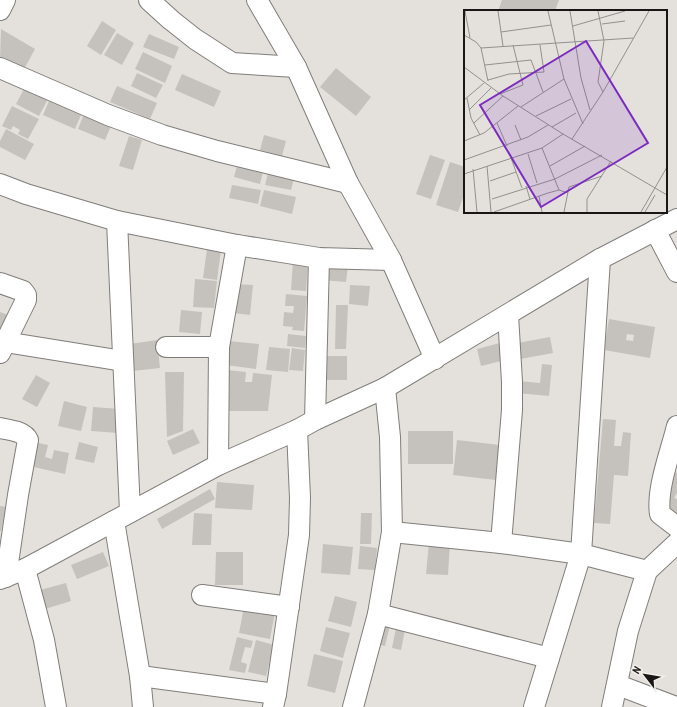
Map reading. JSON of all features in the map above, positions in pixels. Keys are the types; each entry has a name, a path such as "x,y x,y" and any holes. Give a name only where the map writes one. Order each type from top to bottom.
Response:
{"street":[{"path":"0,10 6,0"},
{"path":"150,0 171,20 195,39 232,63 296,67"},
{"path":"257,0 296,67 348,183 391,260 435,359"},
{"path":"0,68 108,115 162,135 217,151 348,183"},
{"path":"0,184 26,194 117,220 237,245 319,258 391,260"},
{"path":"3,578 25,569 218,465 297,430 315,420 385,388 600,259 677,219"},
{"path":"117,220 123,361 122,517 143,707"},
{"path":"655,230 677,272"},
{"path":"218,465 219,347 237,245"},
{"path":"315,420 319,258"},
{"path":"534,707 581,554 600,259"},
{"path":"0,283 23,291 26,295 26,300 2,346 123,361"},
{"path":"501,544 512,410 508,315"},
{"path":"166,347 219,347"},
{"path":"353,707 378,614 392,532 390,437 385,388"},
{"path":"677,426 658,504 660,514 677,527"},
{"path":"0,428 22,434 28,440 3,578"},
{"path":"140,676 274,701 299,535 300,498 297,430"},
{"path":"392,532 581,554 647,571"},
{"path":"612,707 618,685 628,631 647,571 677,543"},
{"path":"25,569 44,640 56,707"},
{"path":"202,595 289,607"},
{"path":"378,614 549,658"},
{"path":"618,685 676,707"}],"building":[{"path":"502,0 559,0 555,10 498,10"},
{"path":"102,21 116,30 101,55 87,46"},
{"path":"1,29 35,49 22,73 0,60"},
{"path":"117,33 134,43 122,65 104,55"},
{"path":"149,34 179,47 174,59 143,47"},
{"path":"143,52 172,66 165,83 135,69"},
{"path":"336,68 371,97 356,116 320,87"},
{"path":"137,73 163,85 156,98 131,86"},
{"path":"182,74 221,91 214,107 175,90"},
{"path":"117,86 157,103 150,119 110,102"},
{"path":"25,87 48,99 39,116 16,104"},
{"path":"49,101 81,115 75,129 43,115"},
{"path":"12,106 39,119 28,139 18,134 20,130 13,126 11,130 2,126"},
{"path":"84,114 111,126 105,140 78,129"},
{"path":"6,129 34,144 25,160 0,147 0,141"},
{"path":"264,135 286,141 282,156 260,150"},
{"path":"129,136 142,140 133,170 119,166"},
{"path":"430,155 445,160 431,199 416,194"},
{"path":"450,162 464,167 464,195 458,212 436,205"},
{"path":"237,166 263,172 260,184 234,177"},
{"path":"268,173 294,179 291,190 265,185"},
{"path":"232,185 261,190 258,204 229,198"},
{"path":"264,190 296,197 292,214 260,206"},
{"path":"207,249 221,250 217,280 203,278"},
{"path":"293,261 308,262 306,291 291,290"},
{"path":"323,264 348,266 346,282 321,280"},
{"path":"195,279 217,281 214,308 193,307"},
{"path":"235,284 253,285 250,315 233,313"},
{"path":"350,285 370,286 368,306 349,304"},
{"path":"286,294 307,296 304,331 292,330 293,327 283,326 284,312 293,313 294,306 285,306"},
{"path":"336,305 348,305 346,349 335,349"},
{"path":"181,310 202,312 200,334 179,332"},
{"path":"0,312 8,315 0,335"},
{"path":"609,319 655,327 650,358 604,350","holes":["627,334 634,335 633,341 626,340"]},
{"path":"288,334 306,336 305,348 287,346"},
{"path":"550,337 553,353 515,360 512,344"},
{"path":"157,340 160,368 133,371 130,344"},
{"path":"229,341 259,344 256,369 226,365"},
{"path":"500,343 505,360 481,366 477,349"},
{"path":"269,347 290,349 288,372 266,370"},
{"path":"292,348 305,350 303,371 289,370"},
{"path":"320,356 347,356 347,380 319,380"},
{"path":"542,364 552,365 549,396 517,393 518,381 540,383"},
{"path":"227,370 246,372 245,382 252,382 253,373 272,375 268,411 223,411"},
{"path":"165,372 184,372 183,431 167,437"},
{"path":"36,375 50,383 37,407 22,399"},
{"path":"64,401 87,407 81,431 58,426"},
{"path":"93,407 120,409 118,433 91,431"},
{"path":"603,419 616,420 614,446 621,446 623,432 631,433 628,476 614,475 610,524 594,523"},
{"path":"193,429 200,443 173,455 167,441"},
{"path":"408,431 453,431 453,464 408,464"},
{"path":"457,440 500,445 496,480 453,475"},
{"path":"34,442 48,445 45,457 52,459 54,450 69,453 65,474 29,466"},
{"path":"79,442 98,447 94,463 75,459"},
{"path":"673,471 677,473 677,493 674,498 677,499 677,516 666,507"},
{"path":"217,482 254,485 252,510 215,508"},
{"path":"210,489 215,499 162,529 157,519"},
{"path":"0,506 6,507 1,531 0,531"},
{"path":"194,513 212,514 211,545 192,545"},
{"path":"361,513 372,513 371,544 360,544"},
{"path":"429,542 450,543 448,575 426,574"},
{"path":"323,544 353,547 350,575 321,573"},
{"path":"360,546 377,548 375,570 358,569"},
{"path":"103,552 109,566 77,579 71,565"},
{"path":"216,552 243,552 243,585 215,585"},
{"path":"66,583 71,601 45,609 40,590"},
{"path":"335,596 357,602 351,627 328,621"},
{"path":"244,607 275,612 270,639 239,633"},
{"path":"380,623 390,625 385,646 376,644"},
{"path":"326,627 350,633 343,658 320,651"},
{"path":"396,628 405,630 401,650 392,648"},
{"path":"237,637 253,641 251,648 245,647 241,662 247,664 245,673 229,670"},
{"path":"256,640 274,645 266,676 248,672"},
{"path":"314,654 343,661 335,693 307,686"}]}
